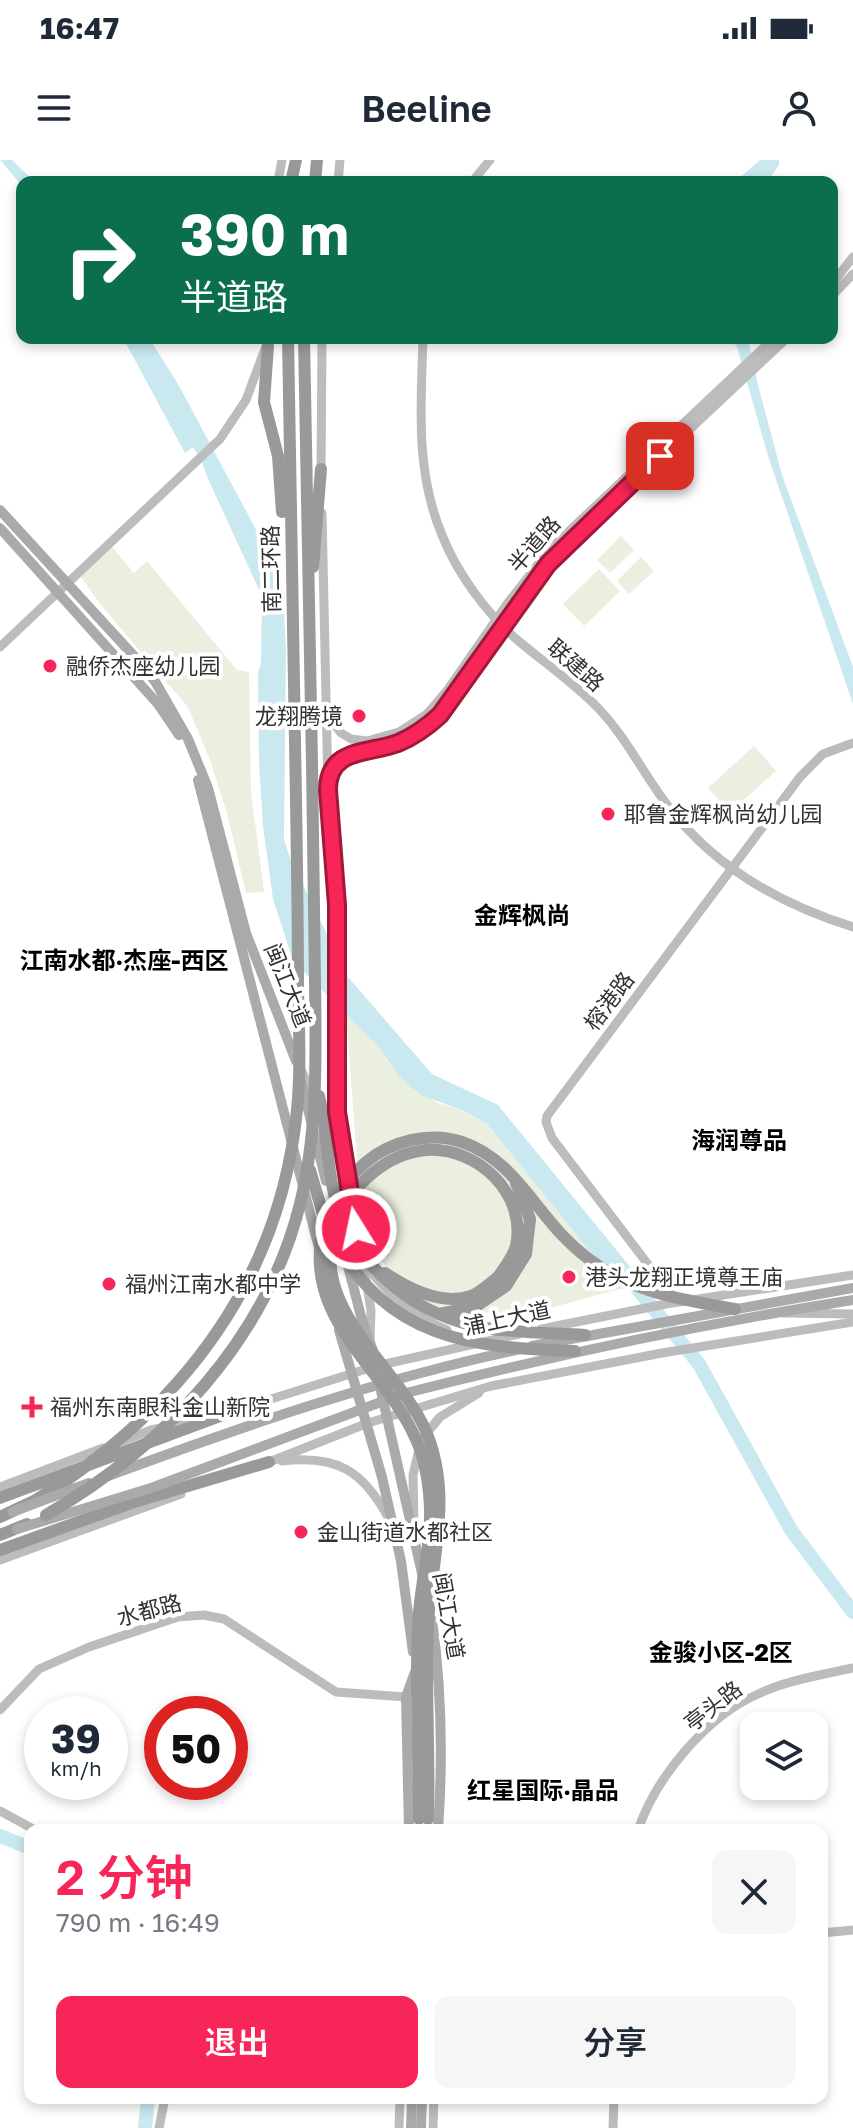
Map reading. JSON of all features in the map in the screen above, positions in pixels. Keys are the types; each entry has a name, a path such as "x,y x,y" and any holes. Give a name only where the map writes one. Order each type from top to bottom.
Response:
{"highway":[{"path":"268,344 264,402 278,456 291,597"},
{"name":"南二环路","path":"288,344 299,1079"},
{"name":"南二环路","path":"304,344 316,1082"},
{"path":"308,598 316,550 321,469"},
{"path":"299,1079 308,1157 322,1214 344,1257 374,1292 409,1318 456,1339 510,1349 575,1351"},
{"path":"6,1515 67,1480 127,1436 184,1377 212,1339 251,1273 273,1222 292,1145 299,1079"},
{"path":"316,1082 323,1109 331,1183 338,1206 346,1227 365,1259 386,1280 419,1304 461,1322 488,1328 585,1335"},
{"path":"0,1535 82,1494 141,1450 182,1411 231,1350 271,1281 295,1218 305,1178 316,1082"},
{"path":"424,1824 418,1637 430,1498 425,1466 415,1436 397,1404 348,1341 326,1301 318,1255 326,1216 343,1185 367,1161 394,1145 426,1137 461,1141 495,1160 518,1179 562,1235 605,1270 629,1284 666,1298 735,1309"},
{"path":"365,1259 408,1288 440,1298 471,1296 498,1277 515,1249 519,1221 508,1192 487,1169 457,1154 427,1150 399,1156 374,1171 352,1192 336,1223 330,1259 337,1297 358,1333 407,1398 425,1429 437,1464 442,1499 428,1623 424,1824"},
{"path":"374,1292 403,1306 438,1314 475,1307 506,1286 526,1254 530,1219 518,1185 495,1160"},
{"path":"0,1498 223,1415"},
{"path":"0,1550 134,1502 269,1462"}],"main road":[{"path":"477,176 490,160"},
{"path":"838,276 853,257"},
{"path":"838,290 853,274"},
{"path":"0,647 212,448 246,400 267,344"},
{"path":"322,344 321,469 328,779 337,905 337,1112 346,1174 365,1259 371,1310 370,1339"},
{"name":"联建路","path":"423,344 420,438 430,499 443,539 455,562 500,623 567,678 598,709 627,744 672,812 731,868 794,905 853,927"},
{"name":"半道路","path":"328,779 336,766 352,753 400,742 429,725 445,710 534,567 557,541 768,344"},
{"name":"半道路","path":"328,717 341,733 361,741 387,737 410,726 437,703 566,545 781,344"},
{"name":"闽江大道","path":"0,510 156,683 188,739 208,788 246,933 293,1050 362,1320 370,1339 432,1621 437,1656 442,1775 439,1824"},
{"name":"闽江大道","path":"0,528 158,704 182,741 199,782 350,1373 368,1423 394,1528 406,1593 415,1674 406,1697 407,1824"},
{"name":"榕港路","path":"672,1303 552,1138 546,1122 552,1108 810,765 823,754 853,743"},
{"path":"293,1050 346,1174"},
{"path":"365,1259 379,1283 406,1306 443,1329 481,1343"},
{"name":"浦上大道","path":"0,1487 151,1430 223,1415 376,1366 630,1310 853,1275"},
{"path":"6,1515 269,1420 455,1363 585,1335 853,1288"},
{"path":"17,1529 151,1488 406,1393 575,1351 853,1300"},
{"path":"776,1312 797,1315 853,1314"},
{"path":"0,1560 368,1423 491,1386 662,1353 853,1322"},
{"path":"414,1545 413,1475 422,1442 440,1417 491,1386"},
{"path":"269,1462 304,1458 338,1464 365,1482 394,1528"},
{"name":"水都路","path":"0,1710 39,1669 89,1647 178,1617 204,1615 224,1619 336,1692 406,1697"},
{"name":"亭头路","path":"640,1824 669,1771 722,1717 766,1690 853,1668"},
{"path":"0,1811 24,1824"},
{"path":"828,1932 853,1930"},
{"path":"159,2128 164,2104"},
{"path":"399,2128 400,2104"},
{"path":"411,2128 412,2104"},
{"path":"421,2128 422,2104"},
{"path":"433,2128 434,2104"},
{"path":"613,2128 614,2104"}],"green space":[{"path":"621,536 634,550 610,573 597,560"},
{"path":"112,547 134,573 147,561 237,670 249,672 251,792 264,892 246,893 227,813 188,707 80,576"},
{"path":"641,557 654,571 629,594 617,581"},
{"path":"599,569 620,591 584,626 563,604"},
{"path":"754,746 776,771 730,812 708,788"},
{"path":"346,1013 378,1046 391,1066 435,1102 465,1111 487,1124 620,1289 520,1316 513,1309 498,1315 488,1312 472,1317 430,1303 396,1277 385,1265 372,1239 363,1175 358,1173"}],"water":[{"path":"0,160 12,160 29,176 16,176 16,179"},
{"path":"760,160 779,160 771,176 740,176"},
{"path":"126,344 153,344 178,384 282,578 286,647 284,839 290,858 347,976 432,1074 498,1105 645,1285 620,1289 487,1124 465,1111 423,1096 412,1088 398,1075 378,1046 293,961 273,899 263,826 258,673 261,663 262,596 201,459 193,447 185,453"},
{"path":"735,344 749,344 782,475 853,667 853,704 768,456"}],"waterway":[{"path":"631,1281 699,1364 791,1530 853,1612"},
{"path":"0,1836 24,1846"},
{"path":"145,2128 147,2104"}],"place":[{"name":"融侨杰座幼儿园","path":"50,666"},
{"name":"龙翔腾境","path":"359,716"},
{"name":"耶鲁金辉枫尚幼儿园","path":"608,814"},
{"name":"港头龙翔正境尊王庙","path":"569,1277"},
{"name":"福州江南水都中学","path":"109,1284"},
{"name":"福州东南眼科金山新院","path":"32,1407"},
{"name":"金山街道水都社区","path":"301,1532"}],"district":[{"name":"金辉枫尚","path":"522,916"},
{"name":"江南水都·杰座-西区","path":"124,961"},
{"name":"海润尊品","path":"739,1141"},
{"name":"金骏小区-2区","path":"721,1653"},
{"name":"红星国际·晶品","path":"543,1791"}],"route":[{"path":"356,1229 337,1112 337,905 328,779 340,762 352,753 400,742 424,729 440,715 548,564 660,456"}]}
